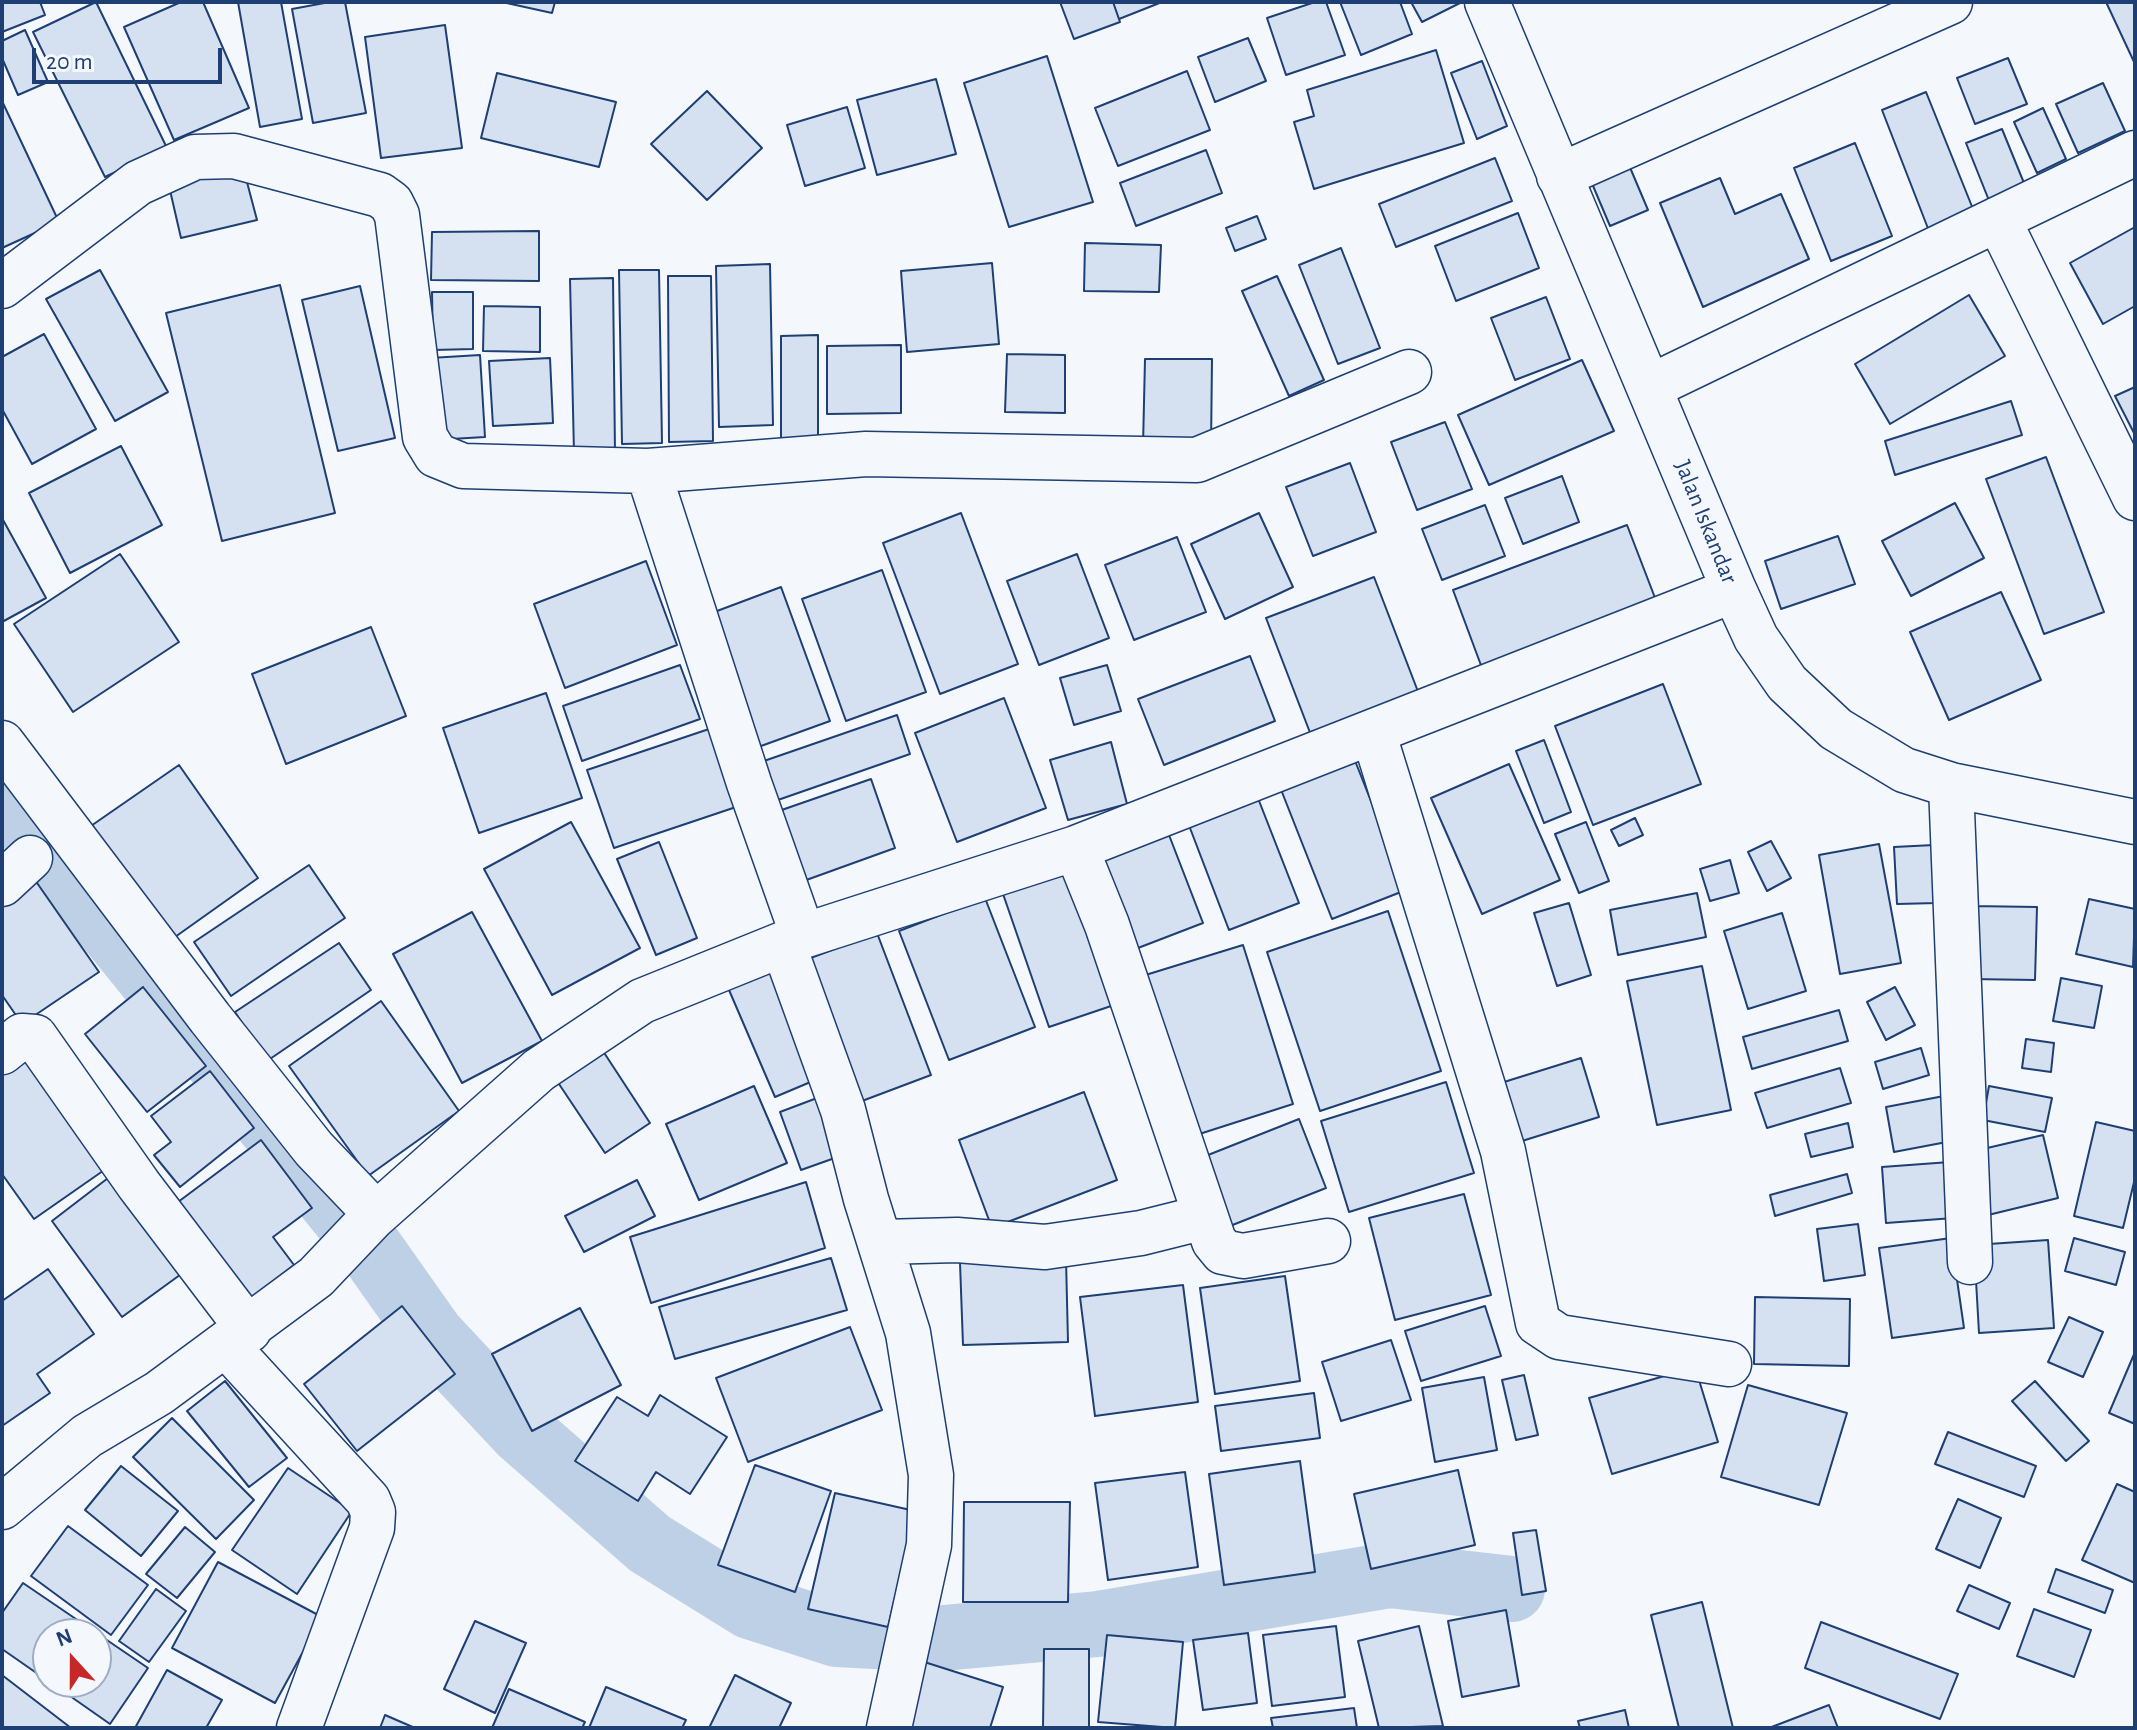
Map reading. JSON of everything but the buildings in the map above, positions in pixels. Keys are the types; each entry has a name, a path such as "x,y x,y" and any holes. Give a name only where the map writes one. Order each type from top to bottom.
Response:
{"street":[{"name":"Jalan Iskandar","path":"1487,2 1734,590 1756,638 1787,683 1813,710 1868,750 1904,770 1951,785 2135,822"},
{"path":"1559,176 1950,2"},
{"path":"1650,387 2135,153"},
{"path":"2,286 138,183 195,157 234,156 380,195 391,203 397,215 425,437 436,455 463,466 648,471 866,454 1197,460 1241,445 1409,372"},
{"path":"1998,219 2135,498"},
{"path":"648,471 749,783 866,1199 882,1242 908,1333 931,1475 929,1545 889,1728"},
{"path":"2,1507 87,1436 239,1350 367,1224 539,1070 642,1001 793,940 1076,848 1734,590"},
{"path":"1373,732 1503,1151 1538,1323 1559,1337 1729,1364"},
{"path":"2,743 210,1018 314,1149 367,1224"},
{"path":"1951,785 1970,1262"},
{"path":"1076,848 1107,925 1214,1241 1230,1255 1328,1241"},
{"path":"2,1052 22,1036 35,1037 139,1185 239,1350 368,1500 373,1512 372,1528 299,1728"},
{"path":"882,1242 957,1240 1045,1247 1141,1233 1205,1217"}],"waterway":[{"path":"2,789 45,848 372,1251 432,1336 522,1432 650,1544 750,1606 837,1634 932,1639 1098,1624 1390,1575 1512,1589"}]}
